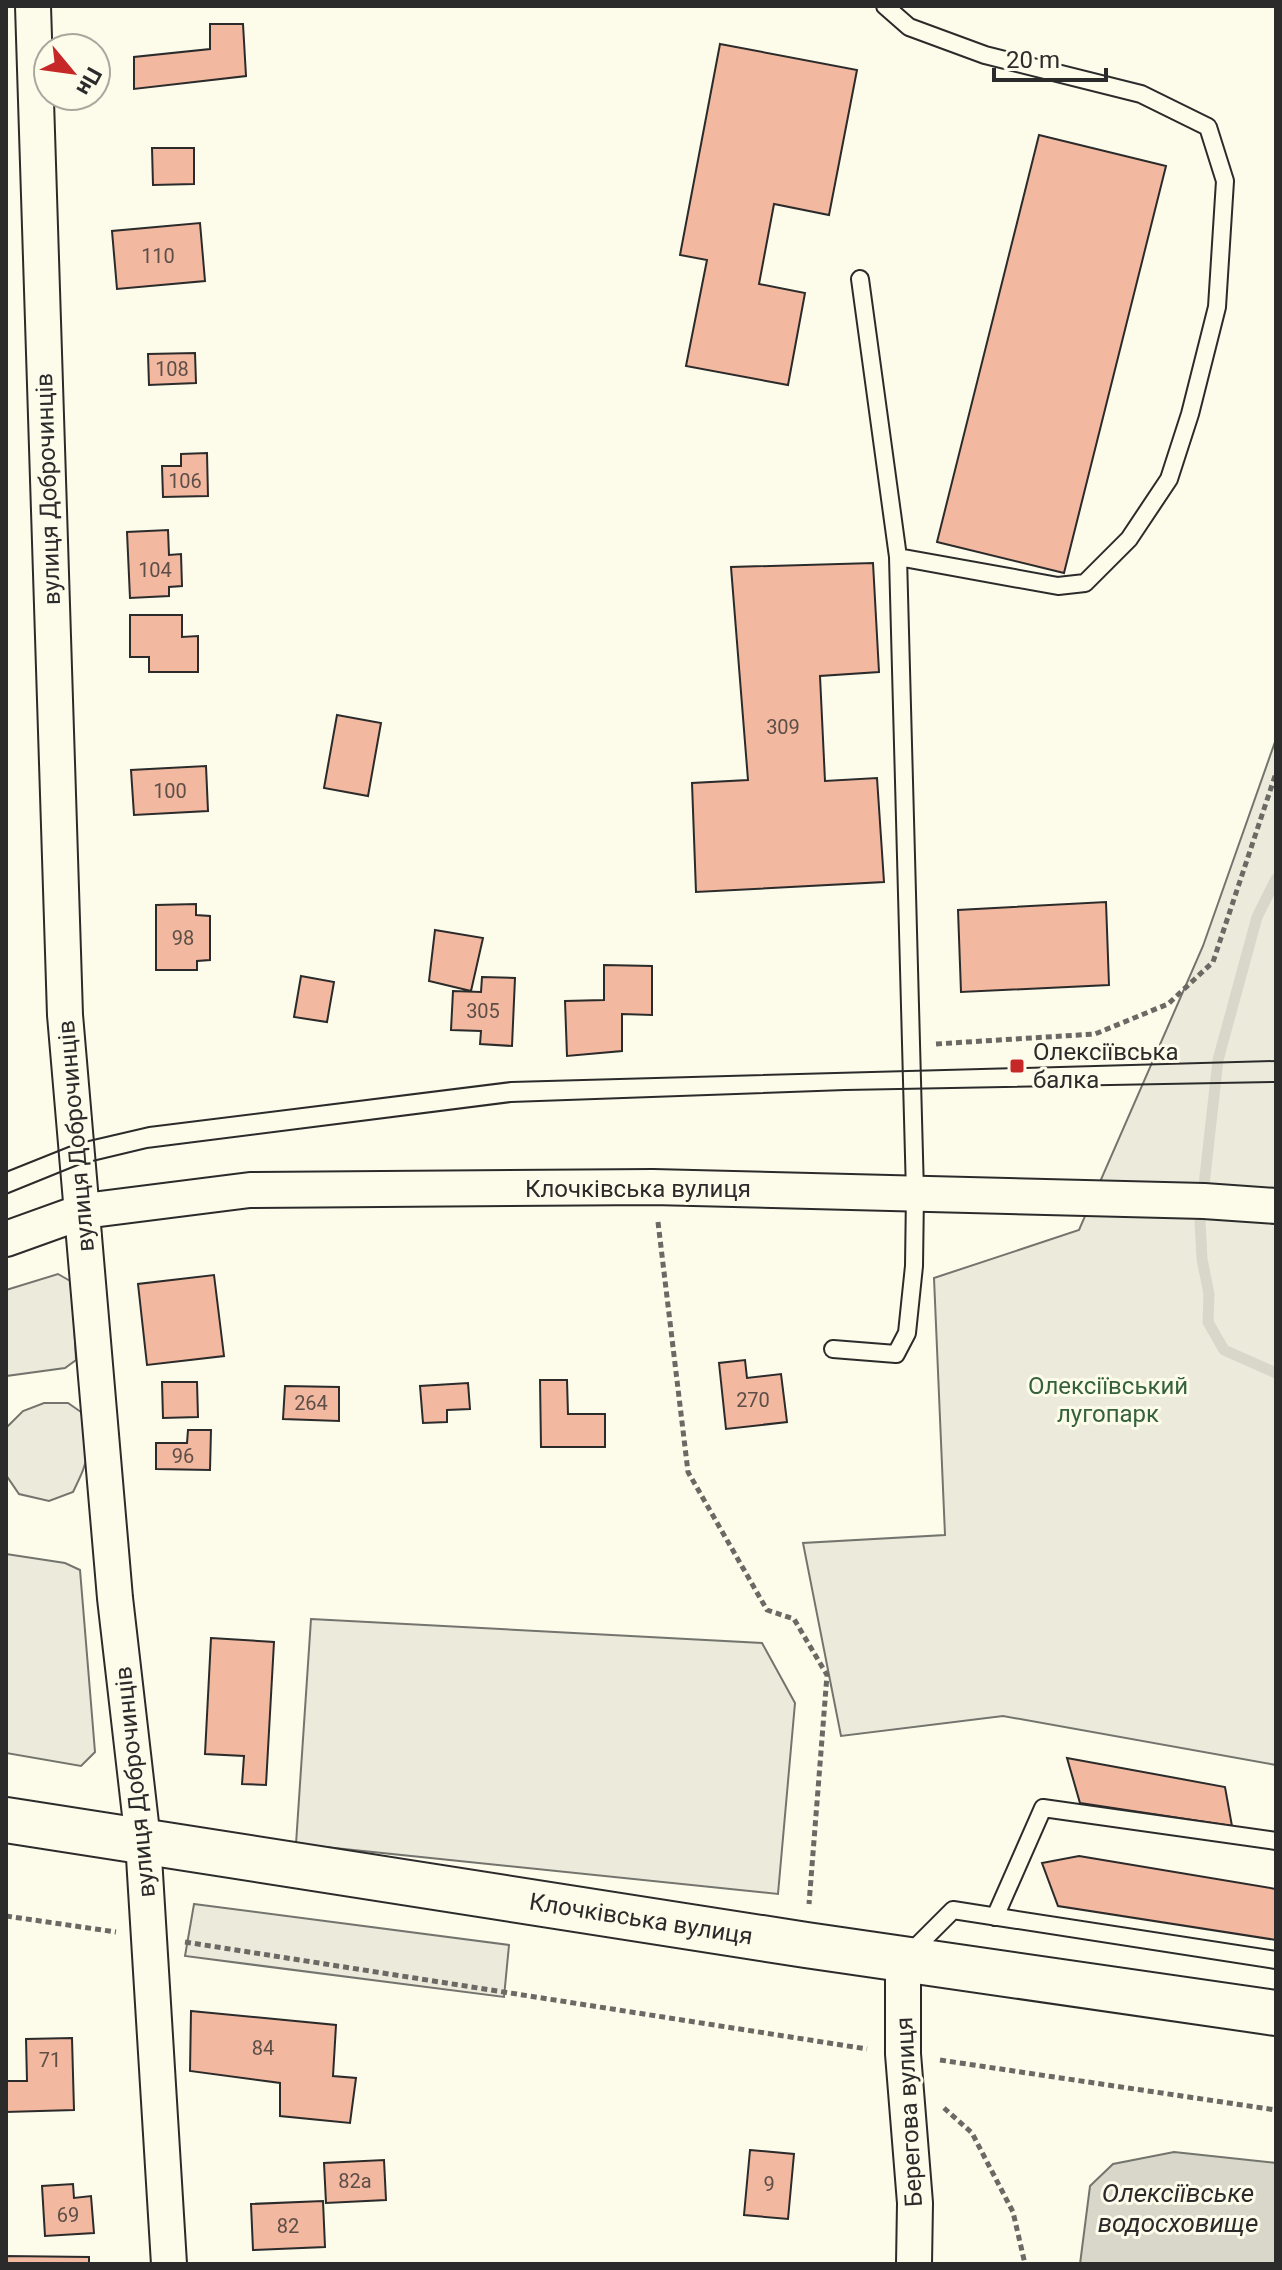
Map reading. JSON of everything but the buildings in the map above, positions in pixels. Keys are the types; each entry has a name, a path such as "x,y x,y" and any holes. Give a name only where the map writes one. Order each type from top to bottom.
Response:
{"main road":[{"name":"Клочківська вулиця","path":"6,1820 806,1945 1276,2013"}],"street":[{"name":"вулиця Доброчинців","path":"33,6 65,1015 115,1598 143,1841 169,2264"},
{"name":"Клочківська вулиця","path":"6,1239 84,1211 250,1190 653,1187 1204,1201 1276,1206"},
{"name":"Берегова вулиця","path":"903,1959 903,2064 915,2203 914,2264"}],"lane":[{"path":"885,6 909,27 922,32 985,55 1141,94 1208,127 1225,181 1217,307 1190,414 1169,479 1129,539 1085,583 1058,586 898,557"},
{"path":"833,1349 896,1354 907,1333 914,1266 912,1046 898,557 860,279"},
{"path":"995,1917 1043,1808 1276,1841"},
{"path":"903,1959 953,1910 1276,1960"}],"path":[{"path":"912,1046 1095,1034 1168,1004 1213,962 1276,773"},
{"path":"653,1187 688,1472 767,1610 794,1619 827,1675 806,1945"},
{"path":"6,1916 150,1936 903,2064 1276,2110"},
{"path":"903,2064 972,2133 1013,2212 1025,2264"}],"green space":[{"name":"Олексіївський лугопарк","path":"1276,739 1276,1765 1003,1716 841,1736 803,1543 945,1535 934,1278 1079,1230 1203,946"},
{"path":"58,1274 72,1282 76,1360 65,1368 6,1376 6,1290"},
{"path":"44,1403 68,1403 81,1412 88,1445 86,1461 73,1492 49,1501 19,1494 6,1475 6,1428 23,1411"},
{"path":"6,1554 65,1563 80,1570 95,1752 81,1766 6,1753"}],"shaded area":[{"path":"311,1619 762,1643 795,1703 778,1894 296,1844"},
{"path":"194,1904 509,1945 504,1997 185,1956"}],"water":[{"name":"Олексіївське водосховище","path":"1174,2152 1276,2163 1276,2264 1080,2264 1090,2186 1113,2164"}],"waterway":[{"path":"1276,879 1257,917 1218,1060 1200,1221 1202,1259 1209,1294 1208,1322 1224,1350 1276,1373"}],"tram line":[{"path":"6,1172 76,1144 149,1127 511,1082 1276,1061"},
{"path":"6,1194 80,1164 147,1148 511,1102 845,1090 1276,1082"}],"place":[{"name":"Олексіївська балка","path":"1017,1066"}]}
